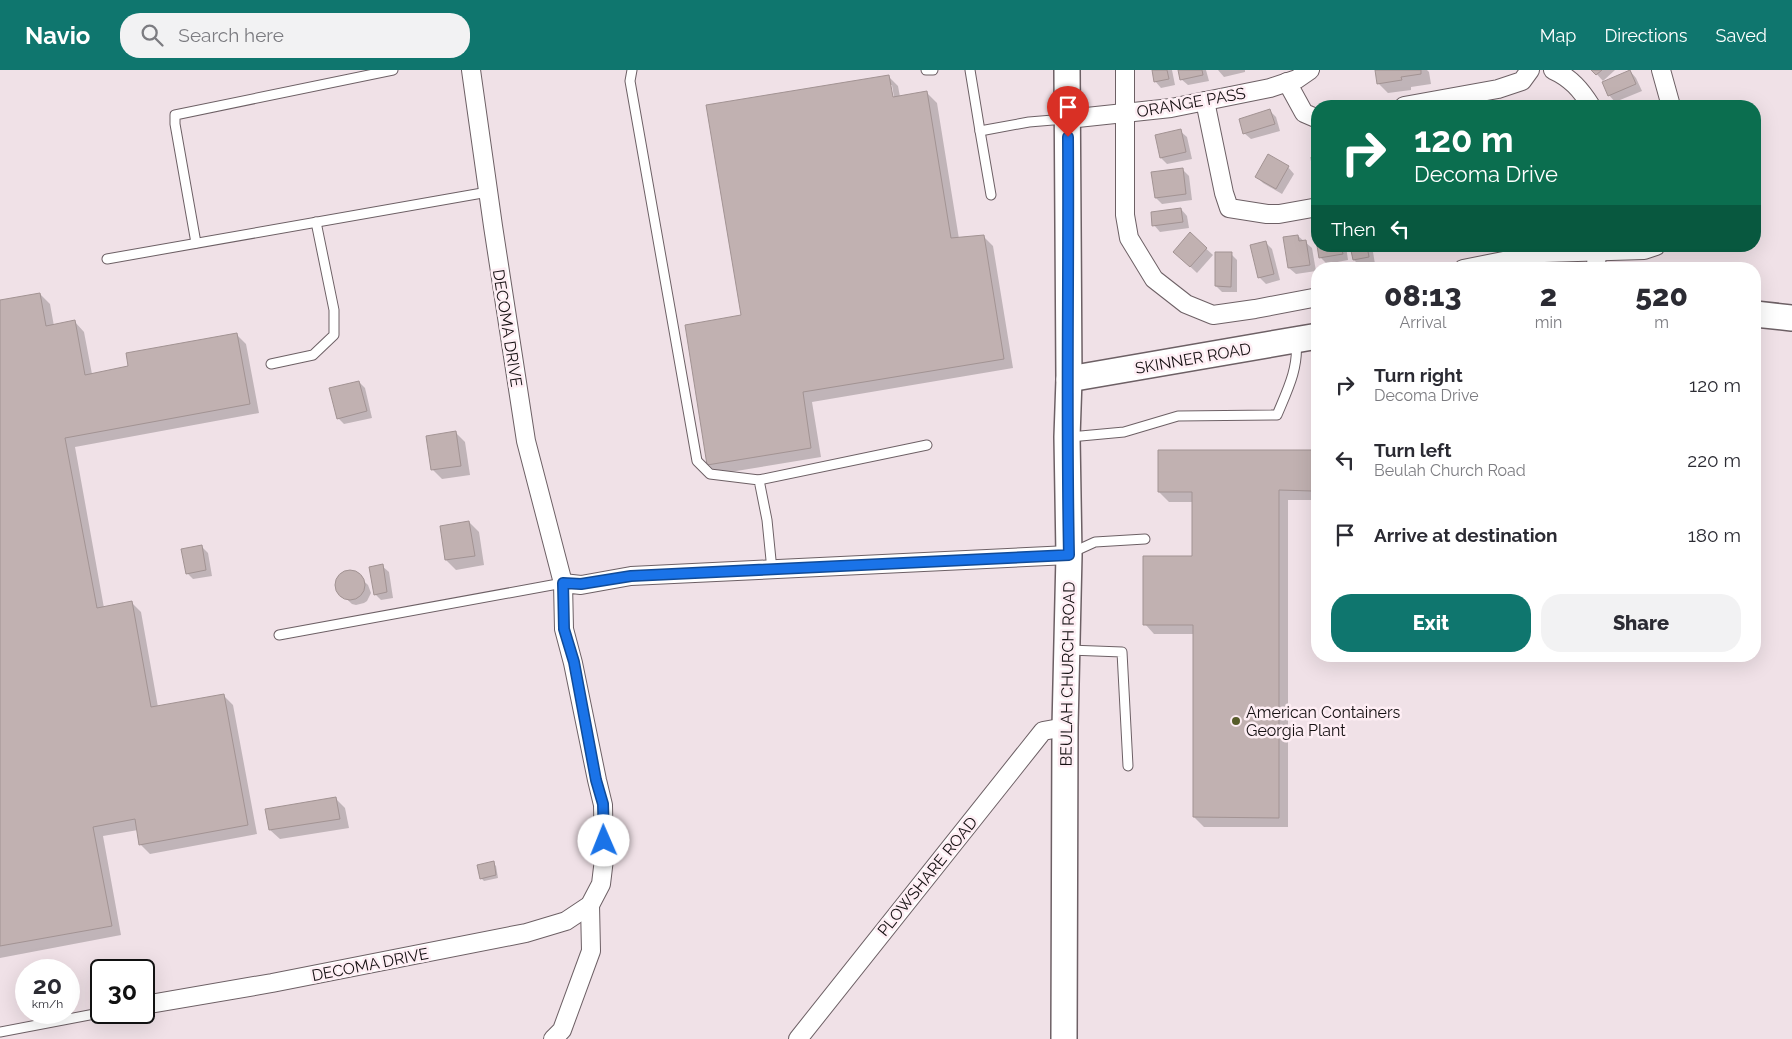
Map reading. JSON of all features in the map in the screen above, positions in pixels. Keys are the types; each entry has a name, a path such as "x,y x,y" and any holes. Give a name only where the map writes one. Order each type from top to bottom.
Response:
{"street":[{"name":"DECOMA DRIVE","path":"155,1003 272,983 526,933 566,921 590,905 601,884 604,859 603,804 596,780 574,662 564,629 563,583 526,441 471,70"},
{"name":"BEULAH CHURCH ROAD","path":"1064,1039 1065,727 1069,555 1067,437 1069,379 1067,70"},
{"path":"1125,70 1125,215 1129,238 1154,279 1186,304 1213,315 1311,298"},
{"name":"ORANGE PASS","path":"1068,119 1171,108 1287,82 1297,79 1310,70"},
{"path":"1437,100 1498,89 1522,81 1530,70"},
{"path":"1553,70 1564,75 1580,90 1586,100"},
{"path":"1660,70 1669,100"},
{"path":"1287,82 1304,114 1311,116"},
{"path":"1205,101 1224,193 1229,208 1267,214 1279,214 1311,208"},
{"path":"1498,262 1544,253 1597,256 1628,252"},
{"path":"1761,315 1792,318"},
{"name":"SKINNER ROAD","path":"1069,379 1306,338"},
{"path":"563,583 581,584 631,576 1069,555"},
{"name":"PLOWSHARE ROAD","path":"798,1039 1043,731 1065,727"},
{"name":"DECOMA DRIVE","path":"553,1039 562,1030 591,951 590,905"}],"lane":[{"path":"196,244 175,115 393,70"},
{"path":"632,70 630,82 698,461 710,474 759,480 927,445"},
{"path":"926,70 934,70"},
{"path":"970,70 991,195"},
{"path":"980,131 1028,122 1068,119"},
{"path":"108,259 488,192"},
{"path":"271,364 313,355 334,335 334,310 316,222"},
{"path":"1067,437 1124,432 1178,416 1277,415 1293,377 1298,355 1306,338"},
{"path":"759,480 767,520 772,570"},
{"path":"1069,555 1095,542 1145,540"},
{"path":"279,635 563,583"},
{"path":"1067,650 1122,652 1128,766"},
{"path":"0,1032 90,1015"}],"building":[{"path":"1152,70 1167,70 1169,79 1154,82"},
{"path":"1178,70 1202,70 1203,75 1180,80"},
{"path":"1375,70 1421,70 1421,74 1401,77 1402,80 1377,84"},
{"path":"1591,70 1602,70 1596,75"},
{"path":"1630,70 1636,84 1608,96 1602,82"},
{"path":"889,75 893,97 927,91 951,238 984,235 1004,359 803,392 811,448 707,465 685,325 741,315 706,105"},
{"path":"1270,109 1275,124 1243,134 1239,119"},
{"path":"1181,129 1186,152 1160,158 1155,135"},
{"path":"1268,154 1289,166 1276,189 1255,177"},
{"path":"1183,168 1186,194 1155,198 1151,172"},
{"path":"1181,208 1183,222 1152,226 1151,212"},
{"path":"1190,232 1207,248 1190,267 1173,252"},
{"path":"1298,235 1299,241 1306,240 1310,265 1288,268 1283,237"},
{"path":"1266,241 1274,274 1258,278 1250,245"},
{"path":"1215,252 1232,252 1231,287 1215,286"},
{"path":"1318,252 1342,252 1343,254 1319,258"},
{"path":"1351,252 1368,252 1369,257 1353,260"},
{"path":"40,293 46,326 75,320 85,375 128,366 126,353 237,333 250,404 65,438 97,608 132,601 151,707 224,694 248,825 139,845 135,819 93,827 112,926 0,946 0,300"},
{"path":"359,381 367,411 337,419 329,388"},
{"path":"456,431 461,466 431,470 426,436"},
{"name":"American Containers Georgia Plant","path":"1158,450 1311,450 1311,491 1279,490 1279,818 1193,817 1193,625 1143,625 1143,556 1192,556 1192,492 1158,492"},
{"path":"469,521 475,556 445,560 440,526"},
{"path":"202,545 206,570 186,574 181,549"},
{"path":"383,564 387,592 374,595 369,567"},
{"path":"350,570 360,575 365,585 360,595 350,600 340,595 335,585 340,575"},
{"path":"336,797 340,819 269,830 265,809"},
{"path":"494,861 496,875 480,879 477,865"}],"place":[{"name":"American Containers Georgia Plant","path":"1236,721"}],"route":[{"path":"604,841 603,804 596,780 574,662 564,629 563,583 581,584 631,576 1069,555 1067,437 1069,379 1068,137"}]}
